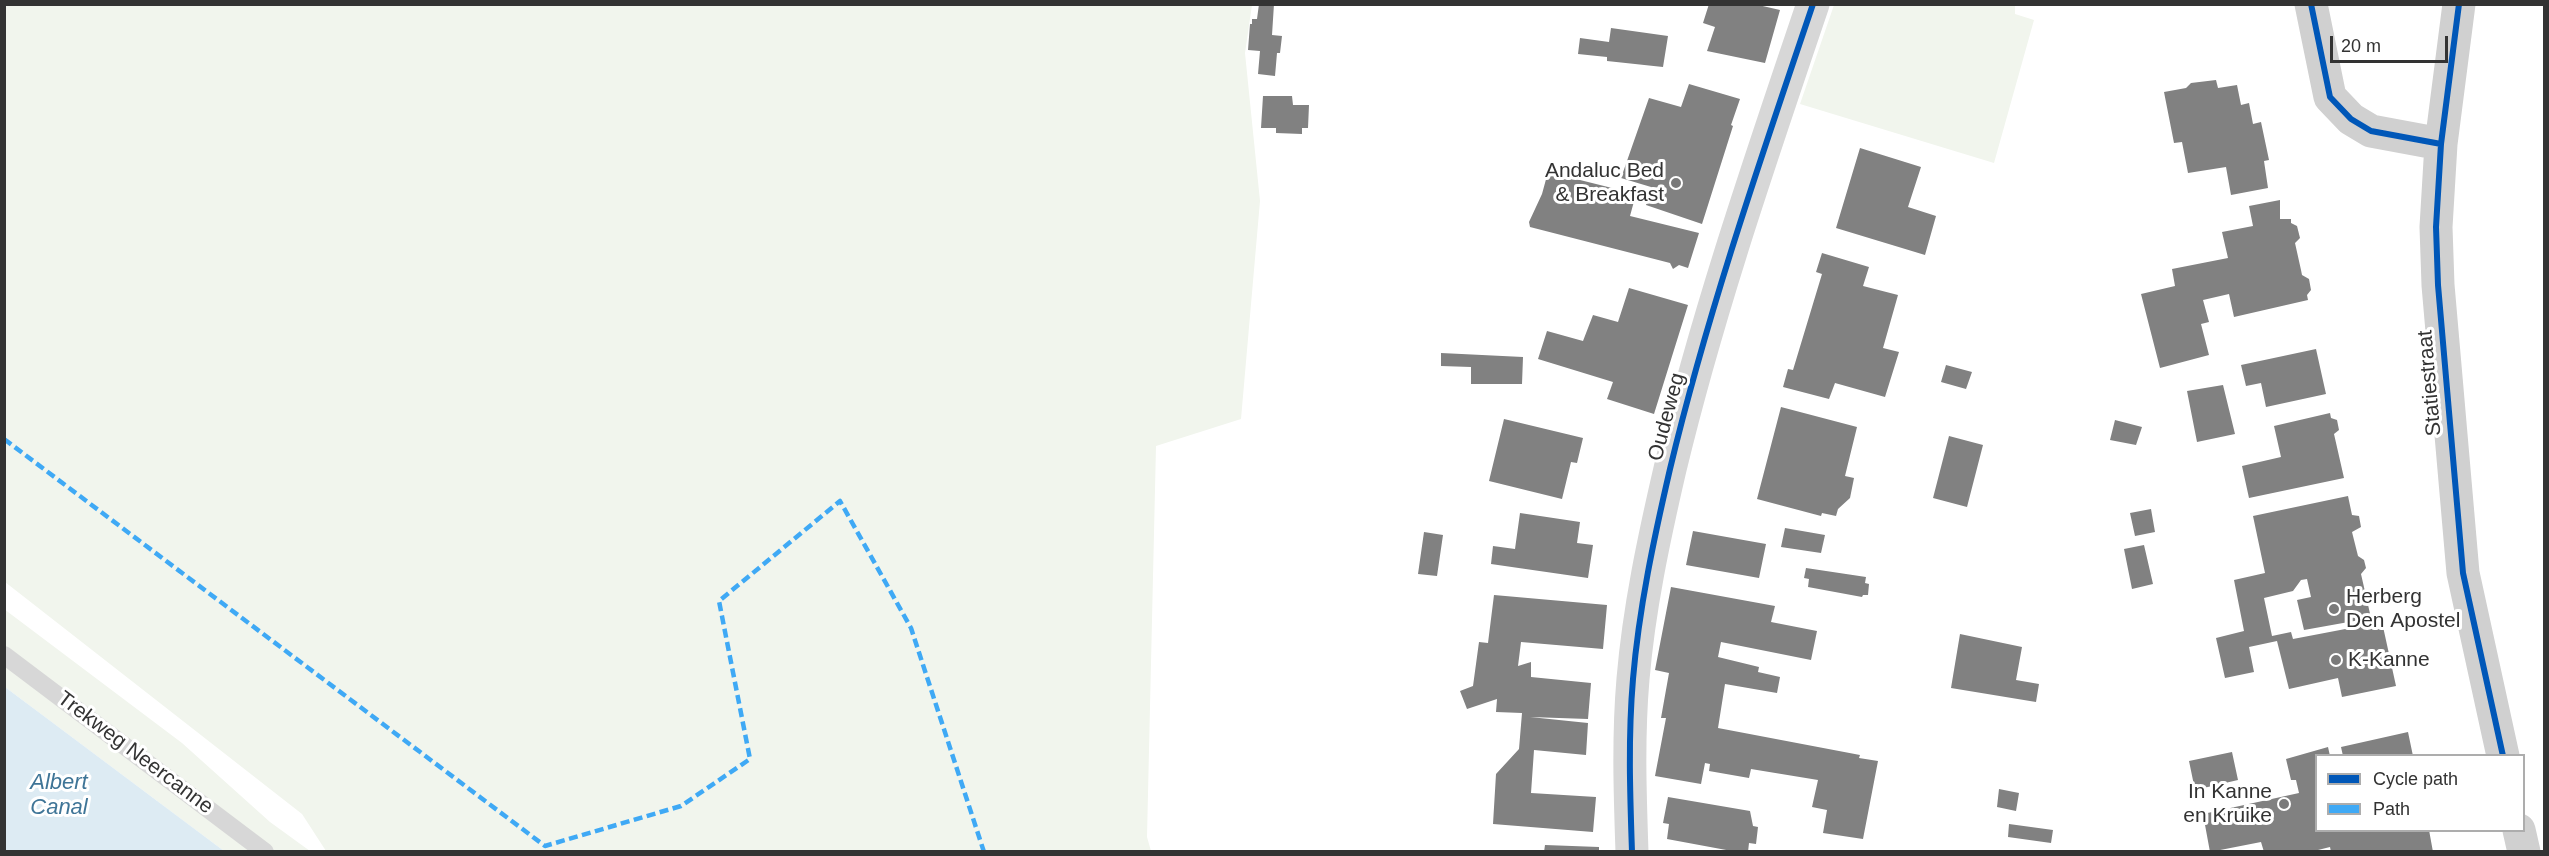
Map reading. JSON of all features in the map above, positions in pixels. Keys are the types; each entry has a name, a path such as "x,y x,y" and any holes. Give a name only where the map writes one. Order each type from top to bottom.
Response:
{"main road":[{"path":"2311,4 2330,98 2351,118 2372,131 2441,144"},
{"name":"Statiestraat","path":"2459,4 2441,144 2436,227 2438,285 2463,573 2503,754"},
{"path":"2519,832 2524,852"}],"street":[{"name":"Oudeweg","path":"1632,852 1628,760 1633,678 1648,564 1680,430 1718,290 1813,4"}],"lane":[{"name":"Trekweg Neercanne","path":"4,655 265,852"}],"shaded area":[{"path":"4,5 1252,5 1245,53 1260,201 1241,419 1156,446 1147,837 1151,851 326,851 302,814 5,582"},
{"path":"1834,5 2015,5 2015,14 2034,20 1994,163 1800,104"},
{"path":"4,609 182,743 270,822 310,851 224,851 5,687"}],"water":[{"name":"Albert Canal","path":"5,687 224,851 5,851"}],"building":[{"path":"1259,4 1274,4 1272,35 1282,36 1280,53 1277,53 1275,76 1258,74 1260,51 1248,50 1250,24 1252,24 1252,19 1257,19"},
{"path":"1709,4 1754,4 1780,10 1765,63 1707,51 1715,27 1703,23"},
{"path":"1611,28 1668,36 1663,67 1607,61 1607,57 1578,54 1580,38 1609,42"},
{"path":"2216,80 2218,88 2237,85 2241,105 2249,103 2253,124 2261,122 2269,160 2264,161 2268,188 2231,195 2226,167 2188,173 2182,142 2174,143 2164,92 2186,88 2191,83"},
{"path":"1689,84 1740,99 1702,224 1646,205 1651,187 1621,178 1649,98 1681,107"},
{"path":"1263,96 1292,96 1293,105 1309,105 1308,128 1302,128 1302,134 1276,133 1276,128 1261,128"},
{"path":"1860,148 1921,167 1908,207 1936,216 1925,255 1836,228"},
{"path":"1548,172 1636,194 1630,216 1699,233 1688,268 1679,265 1673,269 1670,263 1530,227 1529,222 1542,194"},
{"path":"2280,200 2280,219 2291,219 2291,223 2297,226 2300,238 2295,243 2302,275 2309,279 2311,290 2307,295 2308,300 2234,317 2229,294 2203,300 2209,322 2201,324 2209,355 2160,368 2141,294 2175,286 2172,269 2228,258 2222,232 2253,226 2249,206"},
{"path":"1822,253 1869,267 1863,286 1898,295 1883,348 1899,352 1885,397 1835,383 1829,399 1783,387 1788,369 1793,370 1822,274 1816,272"},
{"path":"1629,288 1688,305 1654,414 1607,399 1613,382 1538,359 1547,331 1583,341 1593,315 1618,322"},
{"path":"2316,349 2326,394 2266,407 2261,383 2246,386 2241,365"},
{"path":"1441,353 1523,357 1522,384 1471,384 1471,367 1441,366"},
{"path":"1946,365 1972,372 1966,389 1941,382"},
{"path":"2223,385 2235,434 2197,442 2187,391"},
{"path":"1781,407 1857,427 1845,476 1854,478 1850,498 1838,509 1836,516 1822,513 1821,516 1757,499"},
{"path":"2330,413 2331,418 2337,420 2339,430 2334,434 2344,478 2249,498 2242,466 2281,457 2274,426"},
{"path":"1504,419 1583,438 1577,463 1571,462 1562,499 1489,481"},
{"path":"2115,420 2142,427 2136,445 2110,440"},
{"path":"1949,436 1983,445 1967,507 1933,498"},
{"path":"2348,496 2352,515 2359,516 2361,527 2352,532 2358,556 2364,560 2366,568 2361,574 2371,618 2304,630 2297,600 2311,597 2307,579 2301,580 2293,591 2264,598 2272,636 2291,632 2293,639 2382,622 2396,686 2342,697 2338,678 2289,689 2277,641 2249,647 2254,672 2225,678 2216,638 2244,631 2234,580 2265,573 2253,516"},
{"path":"2151,509 2155,532 2135,536 2130,513"},
{"path":"1520,513 1580,522 1577,543 1593,545 1588,578 1491,564 1493,546 1515,549"},
{"path":"1785,528 1825,535 1821,553 1781,547"},
{"path":"1693,531 1766,544 1759,578 1686,565"},
{"path":"1424,532 1443,535 1437,576 1418,574"},
{"path":"2144,545 2153,584 2132,589 2124,549"},
{"path":"1806,568 1866,577 1865,583 1869,584 1868,595 1862,597 1808,587 1809,579 1804,578"},
{"path":"1671,587 1775,606 1771,622 1817,631 1811,660 1721,642 1718,657 1759,667 1758,672 1780,677 1777,693 1725,684 1718,728 1860,755 1859,758 1878,761 1863,839 1823,833 1827,810 1812,807 1818,780 1751,769 1749,778 1709,771 1710,764 1705,763 1701,784 1655,776 1666,718 1661,718 1669,673 1655,670"},
{"path":"1494,595 1607,605 1603,649 1521,642 1518,666 1531,662 1531,677 1591,683 1588,719 1530,717 1588,723 1586,755 1534,750 1531,793 1596,797 1593,832 1493,824 1496,774 1519,749 1522,713 1496,712 1497,699 1467,709 1460,691 1473,686 1479,642 1488,643"},
{"path":"1960,634 2022,647 2016,680 2039,684 2036,702 1951,688"},
{"path":"2408,732 2413,754 2343,754 2341,747"},
{"name":"In Kanne en Kruike","path":"2328,747 2330,754 2315,754 2315,832 2429,832 2433,852 2331,852 2330,847 2310,852 2264,852 2261,842 2210,852 2203,814 2299,793 2296,780 2291,780 2286,759"},
{"path":"2232,752 2238,780 2195,790 2189,761"},
{"path":"1999,789 2019,793 2016,811 1997,807"},
{"path":"1668,797 1750,811 1753,826 1758,827 1756,844 1749,843 1748,852 1737,852 1667,839 1669,824 1663,823"},
{"path":"2009,824 2053,830 2051,843 2008,837"},
{"path":"1545,845 1599,847 1599,852 1544,852"}],"marked path":[{"path":"4,439 545,846 681,806 750,759 719,601 840,501 911,628 984,852"}],"cycle path":[{"path":"1632,852 1631,701 1643,600 1658,521 1685,410 1718,293 1813,4"},
{"path":"2311,4 2330,97 2351,119 2371,131 2441,144"},
{"path":"2459,4 2441,144 2436,227 2438,285 2463,573 2503,754"}],"place":[{"name":"Andaluc Bed & Breakfast","path":"1676,183"},
{"name":"Herberg Den Apostel","path":"2334,609"},
{"name":"K-Kanne","path":"2336,660"},
{"name":"In Kanne en Kruike","path":"2284,804"}]}
